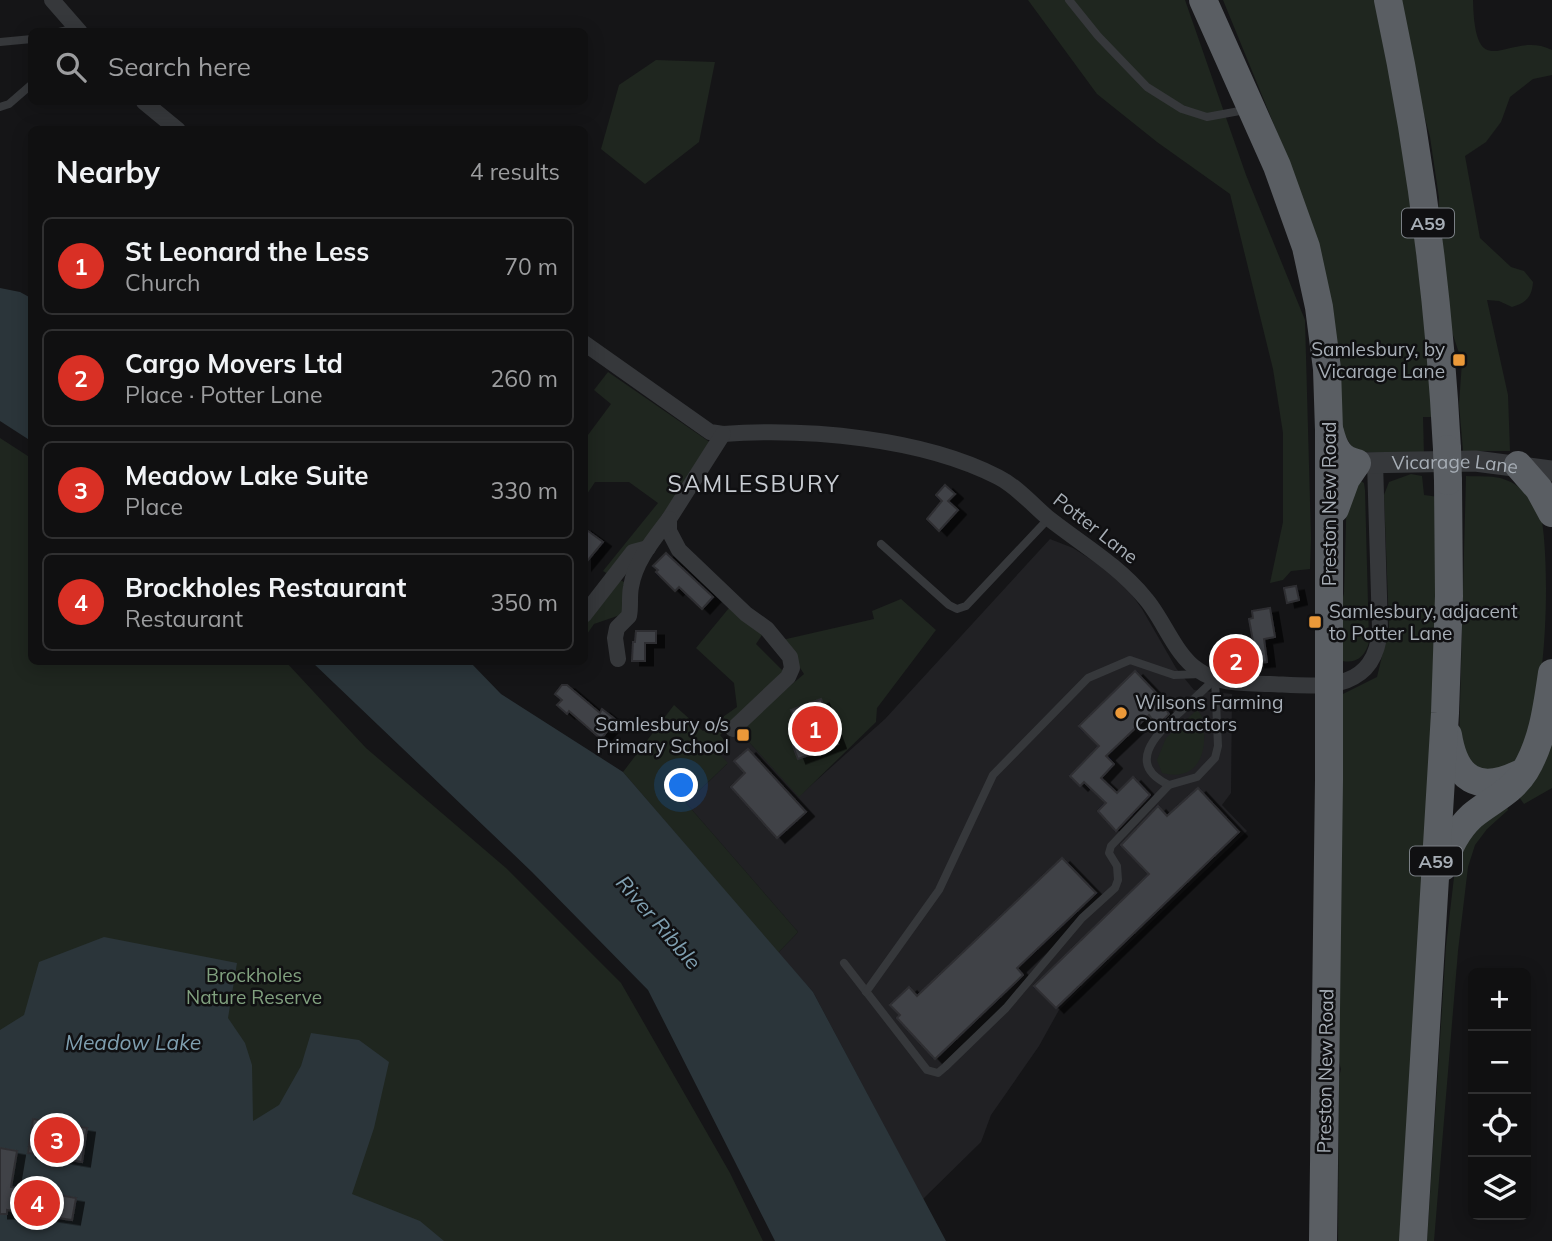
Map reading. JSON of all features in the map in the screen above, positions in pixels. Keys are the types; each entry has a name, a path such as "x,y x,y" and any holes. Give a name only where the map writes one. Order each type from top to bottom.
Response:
{"highway":[{"name":"Preston New Road","path":"1203,0 1277,166 1306,247 1314,278 1326,359 1329,429 1329,780 1323,1241"},
{"name":"A59","path":"1388,0 1404,73 1424,196 1441,350 1448,481 1449,596 1445,713 1413,1241"},
{"path":"1329,429 1334,446 1341,456 1366,462"},
{"path":"1329,520 1346,479 1366,462"},
{"path":"1518,465 1539,489 1552,513"},
{"path":"1433,916 1444,862 1460,830 1473,816 1508,791 1525,771 1544,729 1552,673"},
{"path":"1445,713 1450,747 1463,774 1475,782 1489,784 1506,781 1525,771"}],"street":[{"path":"52,0 76,28"},
{"path":"148,105 173,126"},
{"name":"Potter Lane","path":"588,346 710,432 723,435 834,436 908,445 961,459 1002,478 1049,518 1120,570 1147,600 1188,661 1209,676"},
{"path":"618,659 615,638 617,628 629,616 630,588 639,564 723,435"},
{"name":"Vicarage Lane","path":"1366,462 1463,461 1518,465 1552,471"},
{"path":"1209,676 1228,682 1327,685 1355,677 1373,661 1380,629 1366,462"},
{"path":"669,519 669,531 679,550 746,614 768,629 790,657 792,668 788,677 733,729"},
{"path":"588,610 633,552 648,548"}],"lane":[{"path":"1069,0 1098,36 1147,87 1182,109 1207,117 1251,109"},
{"path":"0,42 28,39"},
{"path":"0,107 9,104 28,87"},
{"path":"881,544 949,605 957,609 966,606 1049,518"},
{"path":"866,992 939,890 993,775 1088,678 1130,660 1174,675 1209,676"},
{"path":"1169,785 1155,778 1147,766 1147,752 1154,737 1209,676"},
{"path":"844,963 927,1070 937,1073 1006,1008 1082,918 1115,888 1118,880 1117,866 1109,853 1111,846 1169,785 1197,777 1215,758 1218,746 1209,676"}],"shaded area":[{"path":"1050,539 1073,548 1101,566 1127,588 1176,668 1194,690 1232,694 1231,793 1222,805 1247,831 1059,1010 1039,1046 991,1115 981,1142 923,1199 813,992 778,953 798,932 686,803 727,764 716,750 738,730 799,796 885,719"},
{"path":"1228,643 1245,644 1245,677 1227,674"}],"green space":[{"path":"1028,0 1185,0 1246,175 1305,320 1310,569 1291,571 1283,580 1270,583 1283,522 1283,433 1273,369 1230,194 1157,142 1097,94"},
{"path":"1223,0 1380,0 1394,66 1436,417 1423,417 1424,456 1354,451 1343,431 1288,159"},
{"path":"1400,0 1473,0 1475,27 1480,43 1488,50 1536,45 1552,50 1552,75 1533,79 1510,97 1501,122 1486,142 1465,156 1480,238 1511,267 1524,271 1533,282 1530,295 1525,301 1512,307 1499,301 1487,300 1508,395 1510,451 1463,451 1459,404 1462,362 1445,311 1439,198 1430,137"},
{"path":"656,60 715,62 699,142 645,184 601,149 619,85"},
{"path":"608,372 711,443 644,542 608,574 603,571 658,503 629,482 595,482 588,492 588,435 611,404 594,390"},
{"name":"Brockholes Nature Reserve","path":"0,438 28,456 28,665 289,665 366,748 506,868 621,983 730,1173 763,1241 0,1241"},
{"path":"1411,474 1422,476 1424,495 1439,497 1440,591 1401,1241 1338,1241 1341,1069 1337,1055 1337,697 1377,677 1389,627 1384,495 1389,482"},
{"path":"1466,476 1506,480 1520,488 1536,503 1543,529 1545,561 1544,640 1534,717 1524,746 1512,765 1482,775 1459,744"},
{"path":"1359,480 1364,483 1365,490 1369,642 1362,656 1349,662 1339,660 1337,624 1344,593 1347,487"},
{"path":"620,580 626,583 623,614 594,624 588,633 588,618"},
{"path":"901,599 936,630 877,708 876,722 799,797 738,730 804,674 782,640 874,619 872,611"},
{"path":"729,608 764,632 756,644 784,672 720,735 725,741 716,750 728,763 686,803 798,932 778,953 623,772 674,705 703,731 737,707 734,683 696,648"},
{"path":"1197,710 1202,717 1204,731 1200,759 1190,771 1182,774 1162,773 1157,760 1166,738"},
{"path":"1552,728 1552,788 1524,804 1519,797"},
{"path":"1506,803 1508,810 1487,829 1475,845 1468,867 1458,951 1434,1241 1427,1241 1446,946 1456,860 1462,842"}],"water":[{"path":"0,288 28,296 28,439 0,421"},
{"name":"River Ribble","path":"315,665 473,665 501,694 623,772 813,992 946,1241 775,1241 648,990 532,872"},
{"name":"Meadow Lake","path":"104,937 237,963 228,1018 245,1043 252,1065 253,1121 279,1105 301,1066 311,1033 359,1040 389,1062 374,1128 352,1194 420,1221 444,1241 0,1241 0,1030 24,1015 39,962"}],"building":[{"path":"945,485 955,494 948,501 958,510 939,531 927,519 942,501 936,495"},
{"path":"588,531 603,542 588,560"},
{"path":"666,553 713,597 702,609 679,587 675,591 656,572 658,570 653,566"},
{"path":"1296,586 1299,600 1287,603 1284,588"},
{"path":"1270,608 1275,637 1264,639 1267,662 1257,663 1249,619 1253,618 1252,611"},
{"path":"636,631 656,631 656,643 645,643 645,661 632,661"},
{"path":"1135,671 1163,700 1161,703 1169,714 1157,726 1149,715 1106,756 1114,764 1101,778 1117,793 1133,777 1150,795 1116,831 1098,811 1106,803 1084,782 1080,786 1070,776 1099,746 1079,726"},
{"path":"562,685 567,685 600,713 602,709 616,720 601,739 569,711 567,714 557,705 562,700 555,694"},
{"path":"821,699 838,744 798,759 793,746 803,743 791,710"},
{"path":"748,749 806,812 777,838 731,787 745,773 734,761"},
{"path":"1198,788 1239,832 1056,1008 1034,986 1149,874 1121,845 1158,806 1167,816"},
{"path":"1062,858 1096,893 1017,968 1023,975 935,1059 897,1018 900,1015 890,1005 909,987 917,996"},
{"path":"33,1119 87,1128 82,1162 28,1153"},
{"path":"0,1148 17,1151 11,1187 76,1198 72,1220 7,1210 7,1214 0,1214"}],"place":[{"name":"Samlesbury, by Vicarage Lane","path":"1459,360"},
{"name":"Samlesbury, adjacent to Potter Lane","path":"1315,622"},
{"name":"Cargo Movers Ltd","path":"1236,661"},
{"name":"Wilsons Farming Contractors","path":"1121,713"},
{"name":"St Leonard the Less","path":"815,729"},
{"name":"Samlesbury o/s Primary School","path":"743,735"},
{"name":"Meadow Lake Suite","path":"57,1140"},
{"name":"Brockholes Restaurant","path":"37,1203"}],"district":[{"name":"SAMLESBURY","path":"754,483"}]}
